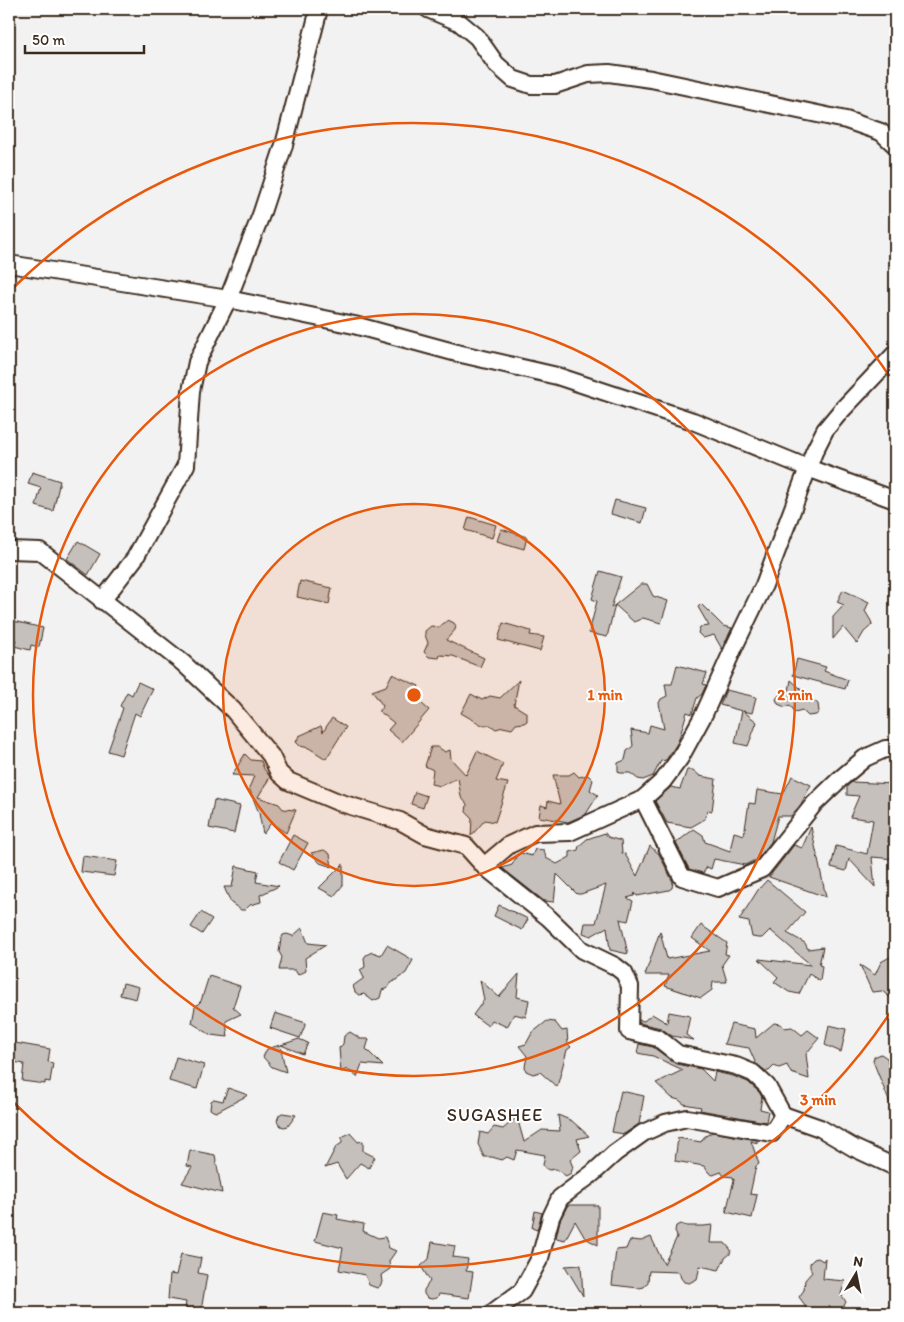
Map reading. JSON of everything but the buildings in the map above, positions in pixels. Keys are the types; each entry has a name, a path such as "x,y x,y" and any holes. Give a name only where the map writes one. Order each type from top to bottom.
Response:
{"street":[{"path":"102,601 134,558 186,465 191,391 197,362 228,299 261,216 284,145 319,9"},
{"path":"428,9 459,22 478,37 496,64 507,74 513,79 531,86 555,85 588,74 609,73 651,79 846,120 881,132 895,145"},
{"path":"9,264 228,299 354,325 457,353 557,376 693,421 808,468 895,500"},
{"path":"484,866 509,845 535,833 570,832 643,799 664,781 680,758 704,714 764,585 808,468 826,430 840,412 895,354"},
{"path":"9,550 40,551 183,663 234,710 271,756 279,773 288,781 338,802 400,821 425,835 466,846 484,866 549,918 582,950 615,966 624,973 630,986 629,1031 658,1038 678,1054 736,1066 753,1073 767,1086 783,1115 820,1128 854,1148 895,1167"},
{"path":"643,799 682,877 718,888 762,869 814,804 839,780 865,758 885,749 895,749"},
{"path":"492,1313 522,1291 540,1258 551,1217 560,1198 593,1173 615,1153 644,1133 665,1123 687,1118 772,1133 783,1115"}],"district":[{"name":"SUGASHEE","path":"495,1115"}]}
